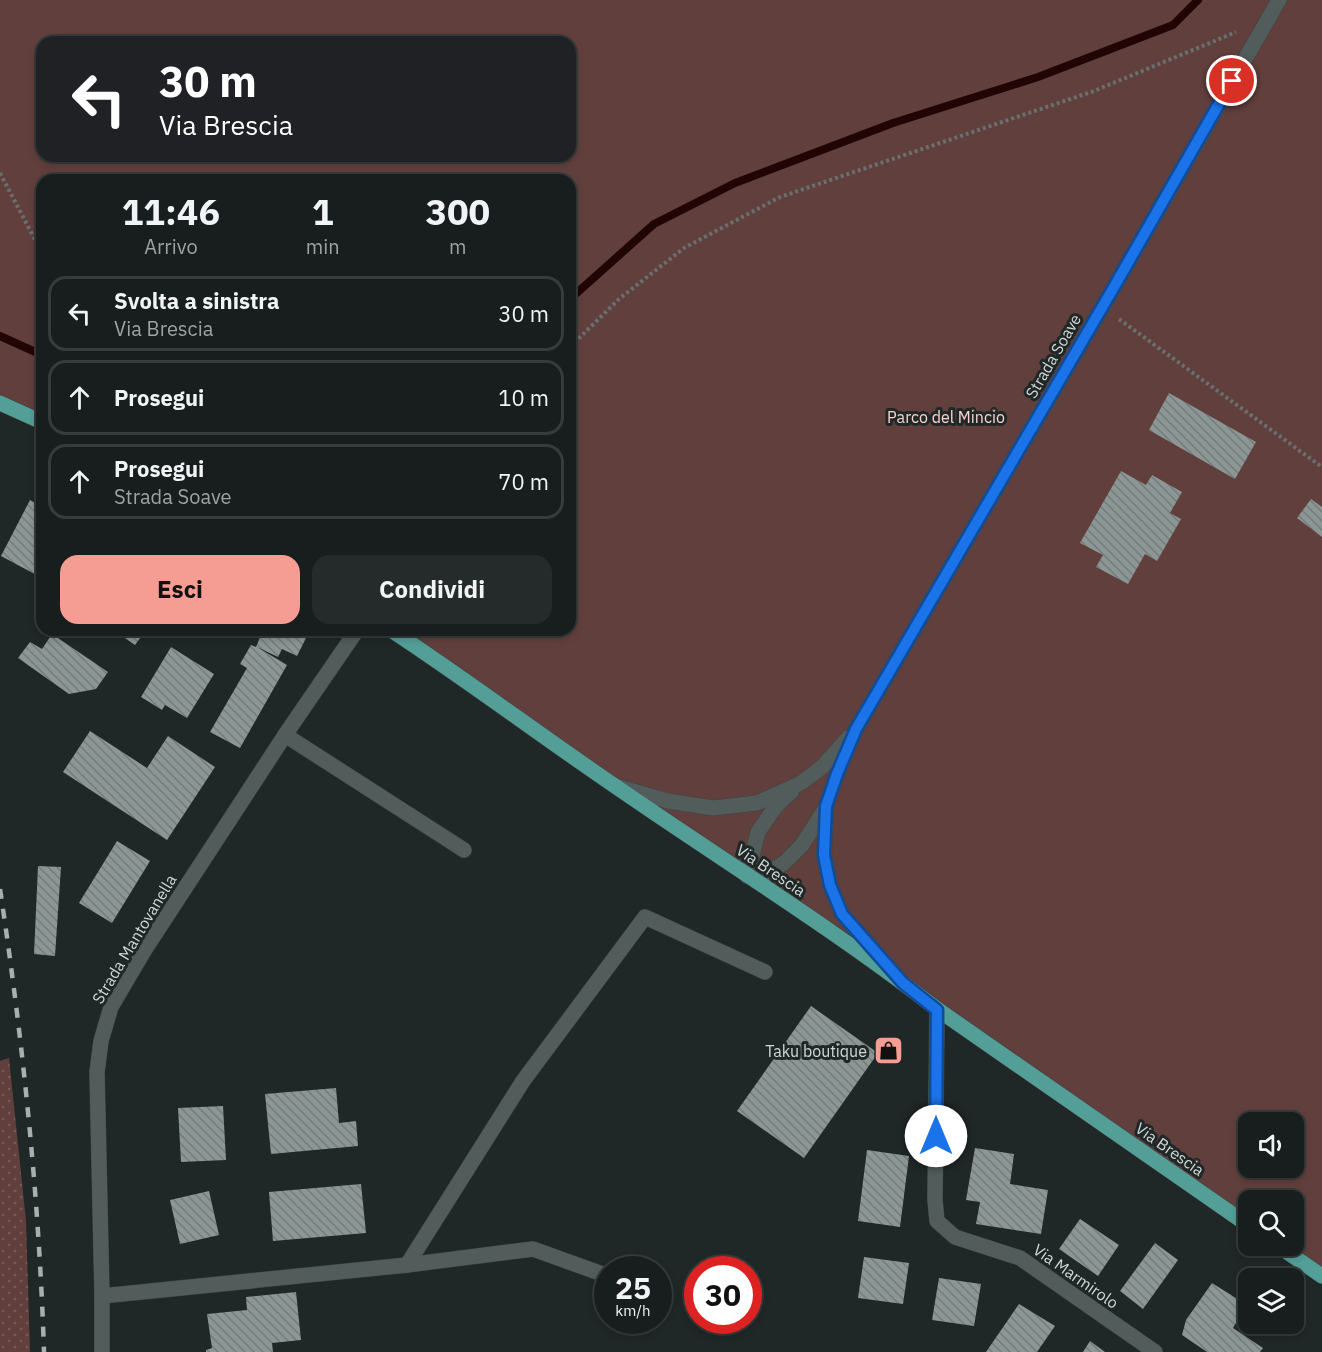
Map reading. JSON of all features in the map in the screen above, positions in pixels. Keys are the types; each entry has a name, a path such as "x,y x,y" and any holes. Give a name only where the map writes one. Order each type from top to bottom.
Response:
{"main road":[{"path":"0,403 36,419"},
{"name":"Via Brescia","path":"400,636 903,983 937,1010 1238,1218"},
{"path":"1293,1256 1322,1276"}],"street":[{"name":"Strada Soave","path":"856,729 1279,0"},
{"name":"Strada Mantovanella","path":"102,1352 97,1072 101,1041 111,1007 144,951 285,735 353,636"},
{"path":"751,878 758,832 776,806 822,767 856,729"},
{"path":"751,878 784,863 802,845 826,806 856,729"},
{"path":"285,735 464,850"},
{"path":"613,785 668,801 713,808 757,802 801,783"},
{"path":"826,806 824,855 830,885 842,914 903,983"},
{"path":"407,1265 523,1081 645,916 765,972"},
{"name":"Via Marmirolo","path":"937,1010 935,1200 937,1221 955,1237 1020,1258 1155,1352"},
{"path":"102,1296 407,1265 533,1249 594,1271"}],"path":[{"path":"576,341 619,299 684,248 780,197 1094,91 1267,20"},
{"path":"0,173 36,242"},
{"path":"1102,307 1322,467"}],"green space":[{"name":"Parco del Mincio","path":"0,0 1322,0 1322,1275 1295,1256 1304,1256 1304,1190 1238,1190 1238,1217 397,636 576,636 576,174 36,174 36,427 0,408"},
{"path":"9,1058 26,1221 30,1352 0,1352 0,1061"}],"building":[{"path":"1169,393 1256,442 1235,479 1149,430"},
{"path":"1121,471 1146,485 1152,475 1182,492 1170,513 1181,519 1157,561 1145,554 1128,584 1096,567 1103,555 1080,543"},
{"path":"1311,499 1322,507 1322,537 1297,518"},
{"path":"30,500 36,504 36,575 1,556"},
{"path":"51,636 55,636 108,672 96,689 69,694 18,658 30,642 42,649"},
{"path":"122,636 142,636 135,645"},
{"path":"261,636 307,636 297,656 282,649 278,657 257,647 287,665 240,748 210,732 247,668 240,664 251,645 256,647"},
{"path":"171,647 214,674 187,718 165,705 162,710 141,697"},
{"path":"90,731 147,768 168,736 215,767 167,840 63,772"},
{"path":"117,841 150,861 112,923 79,903"},
{"path":"38,866 61,867 55,956 34,954"},
{"path":"811,1006 878,1053 804,1158 737,1111"},
{"path":"336,1088 339,1123 356,1121 358,1146 271,1154 265,1094"},
{"path":"223,1106 226,1160 181,1162 178,1108"},
{"path":"975,1148 1014,1154 1010,1184 1048,1190 1041,1234 976,1224 980,1202 966,1200"},
{"path":"867,1150 909,1156 900,1227 858,1221"},
{"path":"361,1184 366,1233 273,1241 269,1192"},
{"path":"209,1191 219,1235 180,1244 170,1200"},
{"path":"1080,1219 1119,1245 1098,1276 1059,1249"},
{"path":"1155,1243 1178,1260 1143,1309 1120,1291"},
{"path":"864,1257 909,1263 903,1304 858,1298"},
{"path":"939,1278 981,1284 974,1326 932,1320"},
{"path":"1212,1283 1238,1299 1238,1320 1233,1328 1238,1334 1242,1334 1263,1348 1260,1352 1207,1352 1182,1335 1186,1320"},
{"path":"296,1292 301,1340 272,1343 273,1352 206,1352 212,1348 207,1314 247,1310 246,1297"},
{"path":"1019,1304 1055,1326 1037,1352 986,1352"},
{"path":"1090,1341 1105,1352 1083,1352"}],"waterway":[{"path":"576,294 654,224 735,183 893,123 1038,77 1173,25 1198,0"},
{"path":"0,336 36,352"}],"railway":[{"path":"0,889 29,1120 44,1352"}],"place":[{"name":"Taku boutique","path":"888,1051"}],"route":[{"path":"936,1136 937,1010 903,983 842,914 830,885 824,855 826,806 856,729 1232,81"}]}
